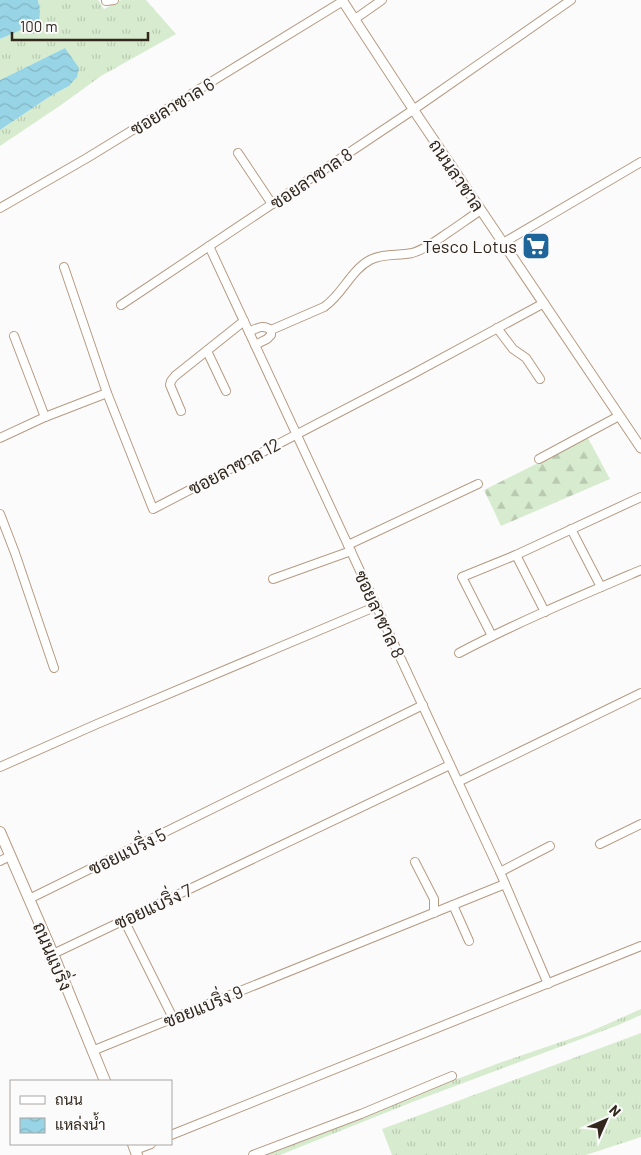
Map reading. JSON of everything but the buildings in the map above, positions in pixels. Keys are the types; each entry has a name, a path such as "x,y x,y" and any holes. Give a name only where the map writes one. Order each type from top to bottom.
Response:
{"main road":[{"name":"ถนนแบริ่ง","path":"0,832 106,1080"}],"street":[{"path":"106,0 114,0"},
{"path":"354,19 382,0"},
{"name":"ซอยลาซาล 8","path":"121,305 413,110 571,0"},
{"name":"ถนนลาซาล","path":"343,1 413,110 641,448"},
{"name":"ซอยลาซาล 6","path":"0,208 87,158 343,1"},
{"path":"238,153 272,204"},
{"path":"504,243 641,162"},
{"path":"271,330 332,302 358,270 369,261 379,256 413,253 422,249 481,210"},
{"name":"ซอยลาซาล 8","path":"209,246 500,872 548,984"},
{"name":"ซอยลาซาล 12","path":"64,267 107,393 153,509 544,303"},
{"path":"181,411 170,385 171,381 244,321"},
{"path":"249,332 261,326 266,326 271,330"},
{"path":"497,328 513,349 526,358 540,379"},
{"path":"255,345 267,339 271,335 271,330"},
{"path":"14,336 45,417"},
{"path":"207,351 226,391"},
{"path":"0,438 45,417 107,393"},
{"path":"539,459 619,416"},
{"path":"273,579 350,548 478,484"},
{"path":"492,636 462,576 516,555 641,497"},
{"path":"0,514 54,668"},
{"path":"571,529 601,587"},
{"path":"516,555 544,612"},
{"path":"459,654 492,636 544,612 641,570"},
{"path":"0,767 377,606"},
{"path":"458,782 641,693"},
{"name":"ซอยแบริ่ง 5","path":"29,899 423,706"},
{"name":"ซอยแบริ่ง 7","path":"53,954 450,765"},
{"path":"600,844 641,824"},
{"path":"500,872 550,846"},
{"path":"0,861 10,856"},
{"path":"414,862 434,899 434,913"},
{"name":"ซอยแบริ่ง 9","path":"92,1051 505,884"},
{"path":"453,905 470,941"},
{"path":"124,920 173,1018"},
{"path":"172,1136 641,946"},
{"path":"253,1155 452,1076"},
{"path":"135,1150 148,1145"}],"green space":[{"path":"38,0 98,0 104,9 121,0 146,0 176,34 101,76 0,146 0,130 52,95 69,86 65,48 0,80 0,39 11,34 40,11"},
{"path":"588,438 610,479 501,526 484,490"},
{"path":"641,1009 641,1015 616,1026 415,1101 280,1155 265,1155 344,1122 499,1063 587,1033"},
{"path":"641,1033 641,1137 586,1155 392,1155 382,1129"}],"water":[{"path":"0,0 38,0 39,22 0,39"},
{"path":"65,48 79,68 77,77 69,86 52,95 0,130 0,80"}],"place":[{"name":"Tesco Lotus","path":"536,246"}]}
